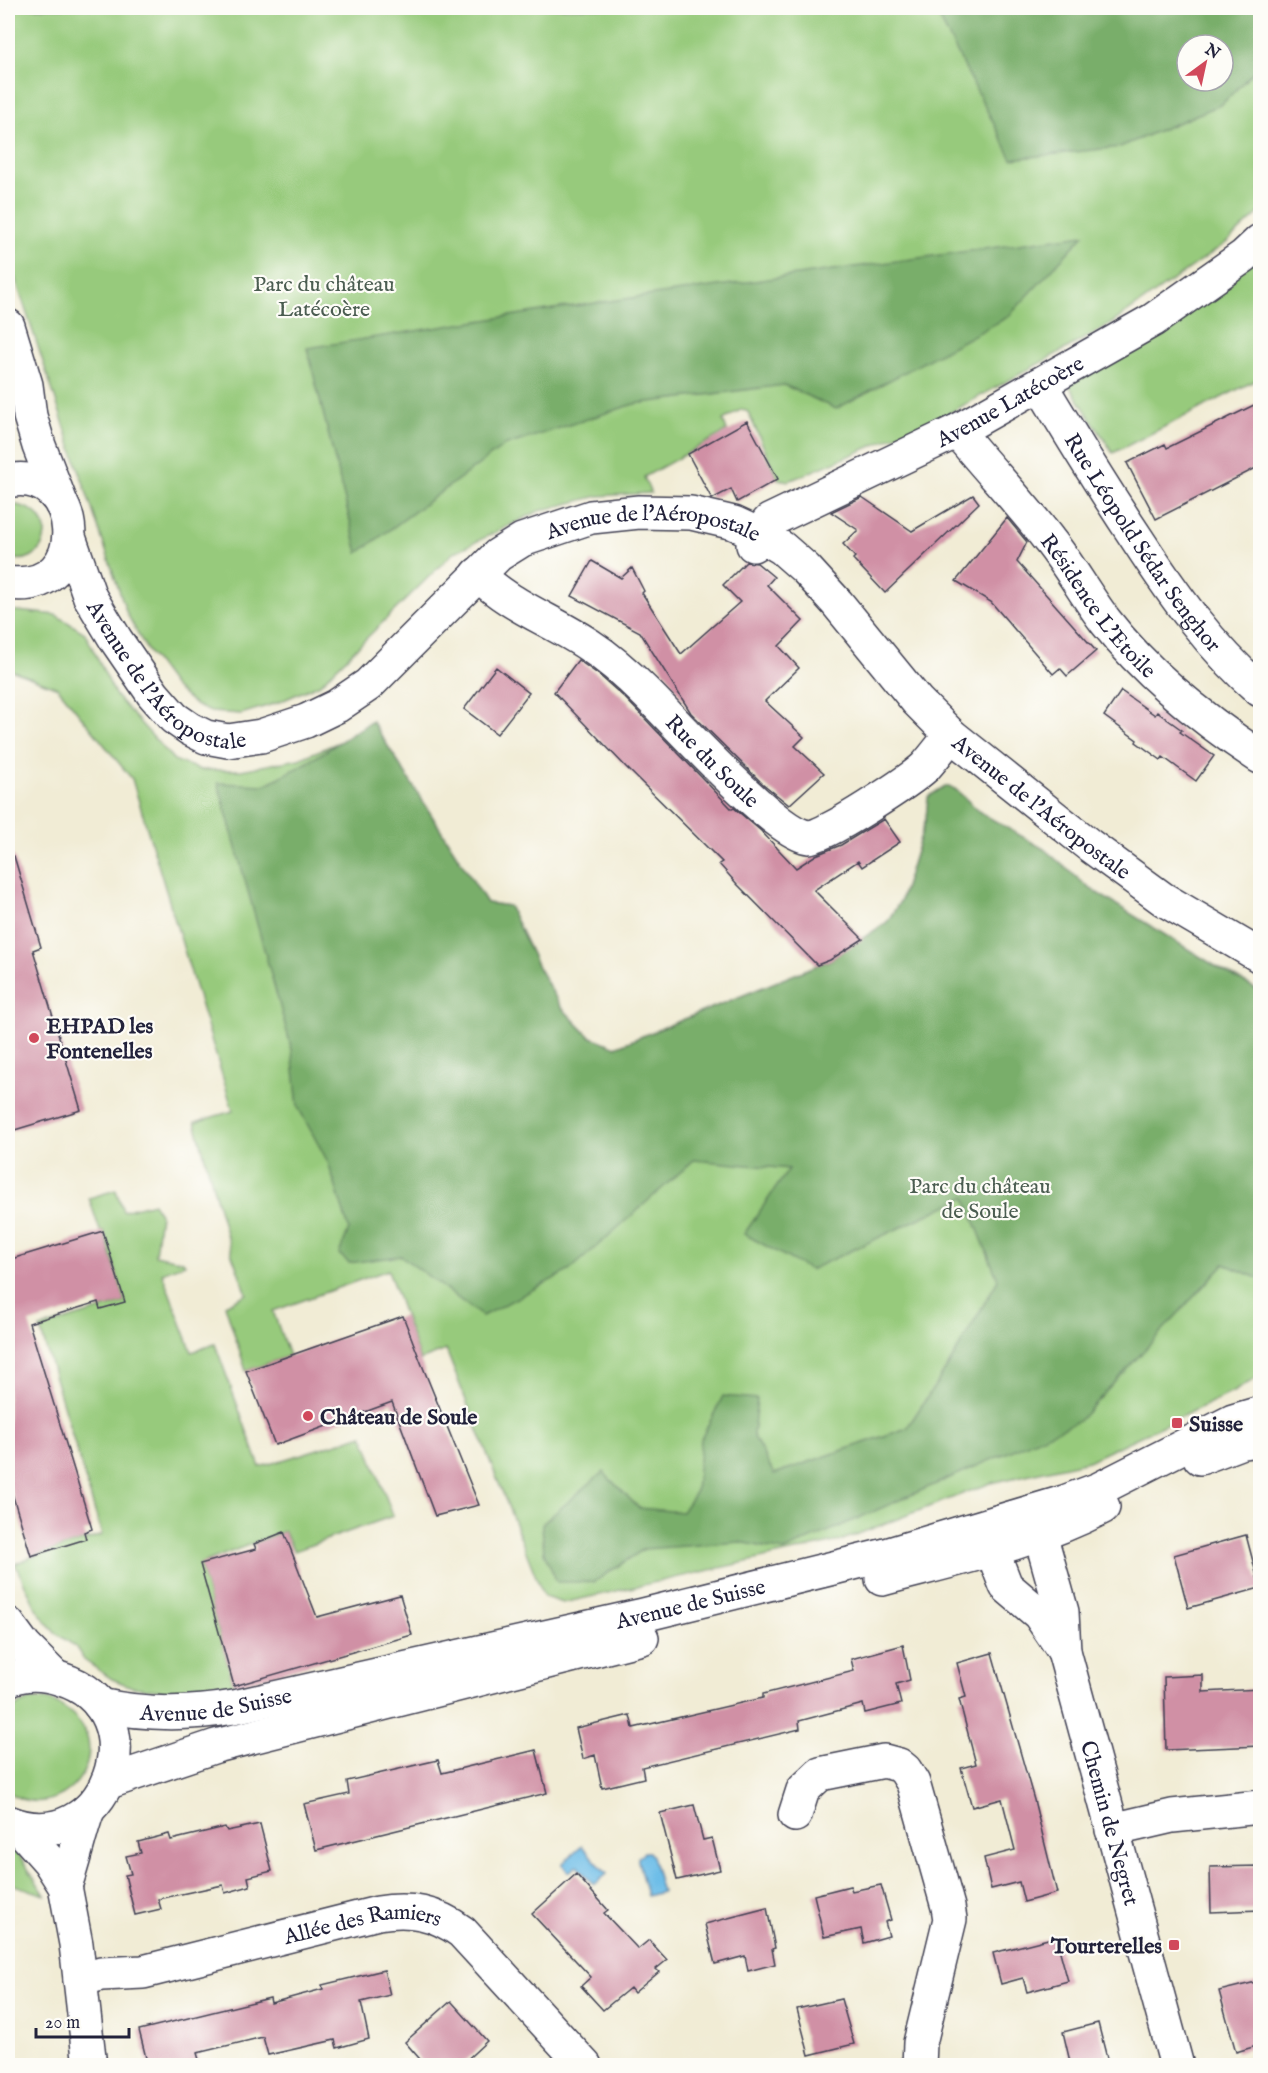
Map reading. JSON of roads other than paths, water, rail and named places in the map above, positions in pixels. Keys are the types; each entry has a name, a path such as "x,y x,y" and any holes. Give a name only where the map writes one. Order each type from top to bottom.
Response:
{"street":[{"name":"Avenue Latécoère","path":"757,540 769,521 957,431 1153,321 1244,256 1260,241"},
{"path":"8,326 26,385 30,416 61,503"},
{"name":"Rue Léopold Sédar Senghor","path":"1040,384 1104,490 1158,571 1212,643 1260,690"},
{"path":"8,465 24,436 30,416"},
{"name":"Résidence L'Etoile","path":"957,431 1049,539 1107,622 1138,658 1186,704 1260,757"},
{"path":"8,481 35,482 54,494 61,503"},
{"name":"Avenue de l'Aéropostale","path":"61,503 69,521 70,540 90,597 153,694 174,718 190,729 206,737 228,741 272,732 306,721 337,706 368,685 498,555 522,540 591,517 639,512 691,513 734,523 757,540 782,548 806,569 837,603 917,701 951,735 1089,845 1154,892 1260,956"},
{"path":"8,583 27,584 50,574 63,559 70,540"},
{"name":"Rue du Soule","path":"478,574 488,584 529,612 588,644 616,664 722,772 769,813 790,829 806,837 816,837 837,825 924,767 951,735"},
{"name":"Avenue de Suisse","path":"100,1705 120,1710 172,1714 201,1713 234,1707 643,1615 886,1555 1006,1520 1099,1488 1233,1421 1260,1413"},
{"name":"Avenue de Suisse","path":"108,1782 239,1740 992,1550 1060,1528 1201,1457 1242,1442 1260,1440"},
{"path":"992,1550 1006,1520 1040,1534"},
{"name":"Chemin de Negret","path":"1040,1534 1062,1612 1064,1651 1177,2066"},
{"name":"Chemin de Negret","path":"992,1550 1006,1586 1039,1614 1064,1651"},
{"path":"8,1624 25,1647 54,1676"},
{"path":"8,1680 32,1674 54,1676 80,1687 100,1705 108,1719 115,1751 114,1767 108,1782 100,1797 88,1810 73,1820 56,1826 37,1828 13,1824"},
{"path":"795,1815 802,1790 820,1774 884,1761 905,1770 913,1783 950,1919 920,2043 919,2066"},
{"path":"1112,1830 1172,1816 1260,1807"},
{"path":"65,1886 88,1810"},
{"path":"13,1824 49,1861 65,1886 80,1980 90,2066"},
{"name":"Allée des Ramiers","path":"80,1980 101,1974 143,1972 378,1913 399,1910 415,1911 440,1917 462,1932 585,2066"}],"water":[{"path":"582,1846 607,1874 594,1885 577,1866 569,1872 562,1864"},
{"path":"644,1852 649,1852 652,1856 662,1892 647,1896 638,1861 638,1857"}],"place":[{"name":"EHPAD les Fontenelles","path":"34,1038"},
{"name":"Château de Soule","path":"308,1416"},
{"name":"Suisse","path":"1177,1423"},
{"name":"Tourterelles","path":"1174,1945"}],"park label":[{"name":"Parc du château Latécoère","path":"324,296"},
{"name":"Parc du château de Soule","path":"980,1198"}]}
